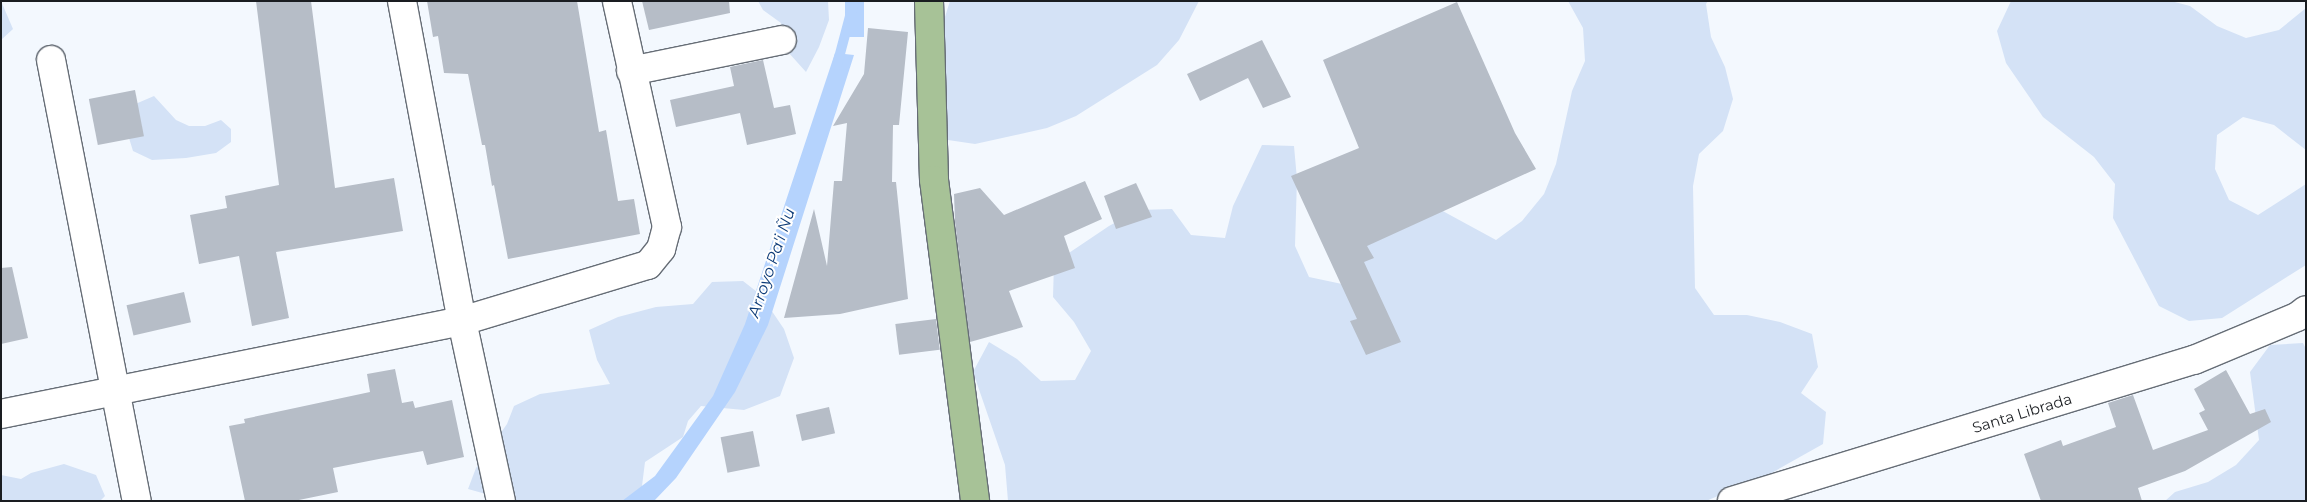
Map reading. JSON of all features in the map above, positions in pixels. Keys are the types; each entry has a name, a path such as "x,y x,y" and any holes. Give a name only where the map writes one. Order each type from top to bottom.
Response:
{"main road":[{"path":"929,1 934,180 975,501"}],"street":[{"path":"402,1 462,321 501,501"},
{"path":"1,414 462,321 648,265 662,248 667,227 617,1"},
{"path":"631,71 782,40"},
{"path":"51,60 137,501"},
{"name":"Santa Librada","path":"1732,501 2194,360 2297,317 2306,310"}],"shaded area":[{"path":"1,1 13,29 1,40"},
{"path":"758,1 828,1 829,20 819,47 806,72 788,52 781,23 763,10"},
{"path":"950,1 1199,1 1179,40 1157,65 1076,116 1047,128 975,144 948,140 928,115 930,50 944,20"},
{"path":"1568,1 1708,1 1706,4 1711,37 1725,67 1733,99 1723,131 1699,154 1693,186 1695,288 1714,315 1747,315 1780,322 1812,334 1818,367 1801,393 1826,412 1823,444 1768,475 1706,501 1008,501 1005,465 973,372 989,342 1017,359 1041,381 1075,380 1091,351 1074,322 1053,297 1054,263 1109,226 1138,210 1172,209 1191,235 1225,238 1233,206 1262,145 1294,146 1297,179 1295,246 1309,277 1342,284 1363,222 1439,209 1496,240 1522,221 1544,194 1556,164 1572,91 1585,61 1583,28"},
{"path":"2011,1 2171,1 2190,6 2217,26 2246,38 2279,30 2306,8 2306,150 2274,125 2243,117 2217,135 2215,169 2229,200 2258,215 2306,184 2306,265 2222,318 2189,321 2159,306 2113,218 2115,184 2094,157 2043,117 2006,63 1997,31"},
{"path":"154,96 176,120 189,126 205,126 221,120 231,129 231,142 216,153 186,158 152,160 133,151 129,138 133,105"},
{"path":"743,281 761,295 784,329 794,358 780,396 744,410 701,406 688,421 683,437 645,462 642,486 648,501 511,501 468,489 476,468 507,424 514,406 540,394 610,384 597,360 589,330 618,317 656,307 693,304 712,282"},
{"path":"2303,343 2306,349 2306,501 2165,501 2175,492 2208,482 2236,465 2259,440 2250,372 2270,345"},
{"path":"64,464 96,475 105,496 100,501 1,501 1,475 21,479 31,473"}],"water":[{"path":"845,1 864,1 864,37 845,37"},
{"path":"835,53 854,55 768,325 735,392 676,478 654,501 622,501 655,476 713,396 745,324"}],"building":[{"path":"256,1 311,1 335,188 394,178 403,231 276,252 289,318 252,326 239,256 199,264 190,215 227,208 225,196 279,185"},
{"path":"427,1 577,1 599,132 606,130 618,201 634,199 640,234 508,259 494,185 492,186 485,145 482,145 468,74 444,73 438,36 433,37"},
{"path":"642,1 729,1 730,13 649,30"},
{"path":"1457,2 1515,133 1536,169 1367,246 1374,258 1364,262 1401,342 1366,355 1350,321 1357,319 1291,176 1359,148 1323,60"},
{"path":"868,28 908,32 899,125 893,125 892,182 896,182 908,299 840,314 784,318 814,209 827,266 834,181 842,181 847,123 833,126 864,74"},
{"path":"1262,40 1291,97 1263,108 1248,78 1200,101 1187,74"},
{"path":"763,60 774,108 790,105 796,134 747,145 740,113 676,127 670,100 734,86 730,67"},
{"path":"135,90 144,136 98,145 89,99"},
{"path":"1085,181 1102,219 1064,236 1075,268 1009,291 1023,327 970,342 955,222 954,194 980,188 1004,215"},
{"path":"1136,183 1152,217 1116,229 1104,196"},
{"path":"12,267 28,338 1,344 1,268"},
{"path":"184,292 191,322 133,335 127,305"},
{"path":"936,319 940,350 899,355 895,324"},
{"path":"395,369 402,403 413,401 415,408 452,400 464,457 427,465 423,451 333,468 338,492 294,501 245,501 229,426 245,423 244,419 370,392 367,374"},
{"path":"2226,370 2250,414 2265,409 2271,422 2185,471 2138,488 2142,501 2041,501 2024,454 2061,440 2063,446 2116,427 2108,403 2133,395 2153,450 2208,430 2199,413 2205,410 2194,389"},
{"path":"829,407 835,433 802,441 796,415"},
{"path":"753,431 760,466 727,473 721,437"}],"waterway":[{"name":"Arroyo Pa'i Ñu","path":"837,65 854,1"}]}
